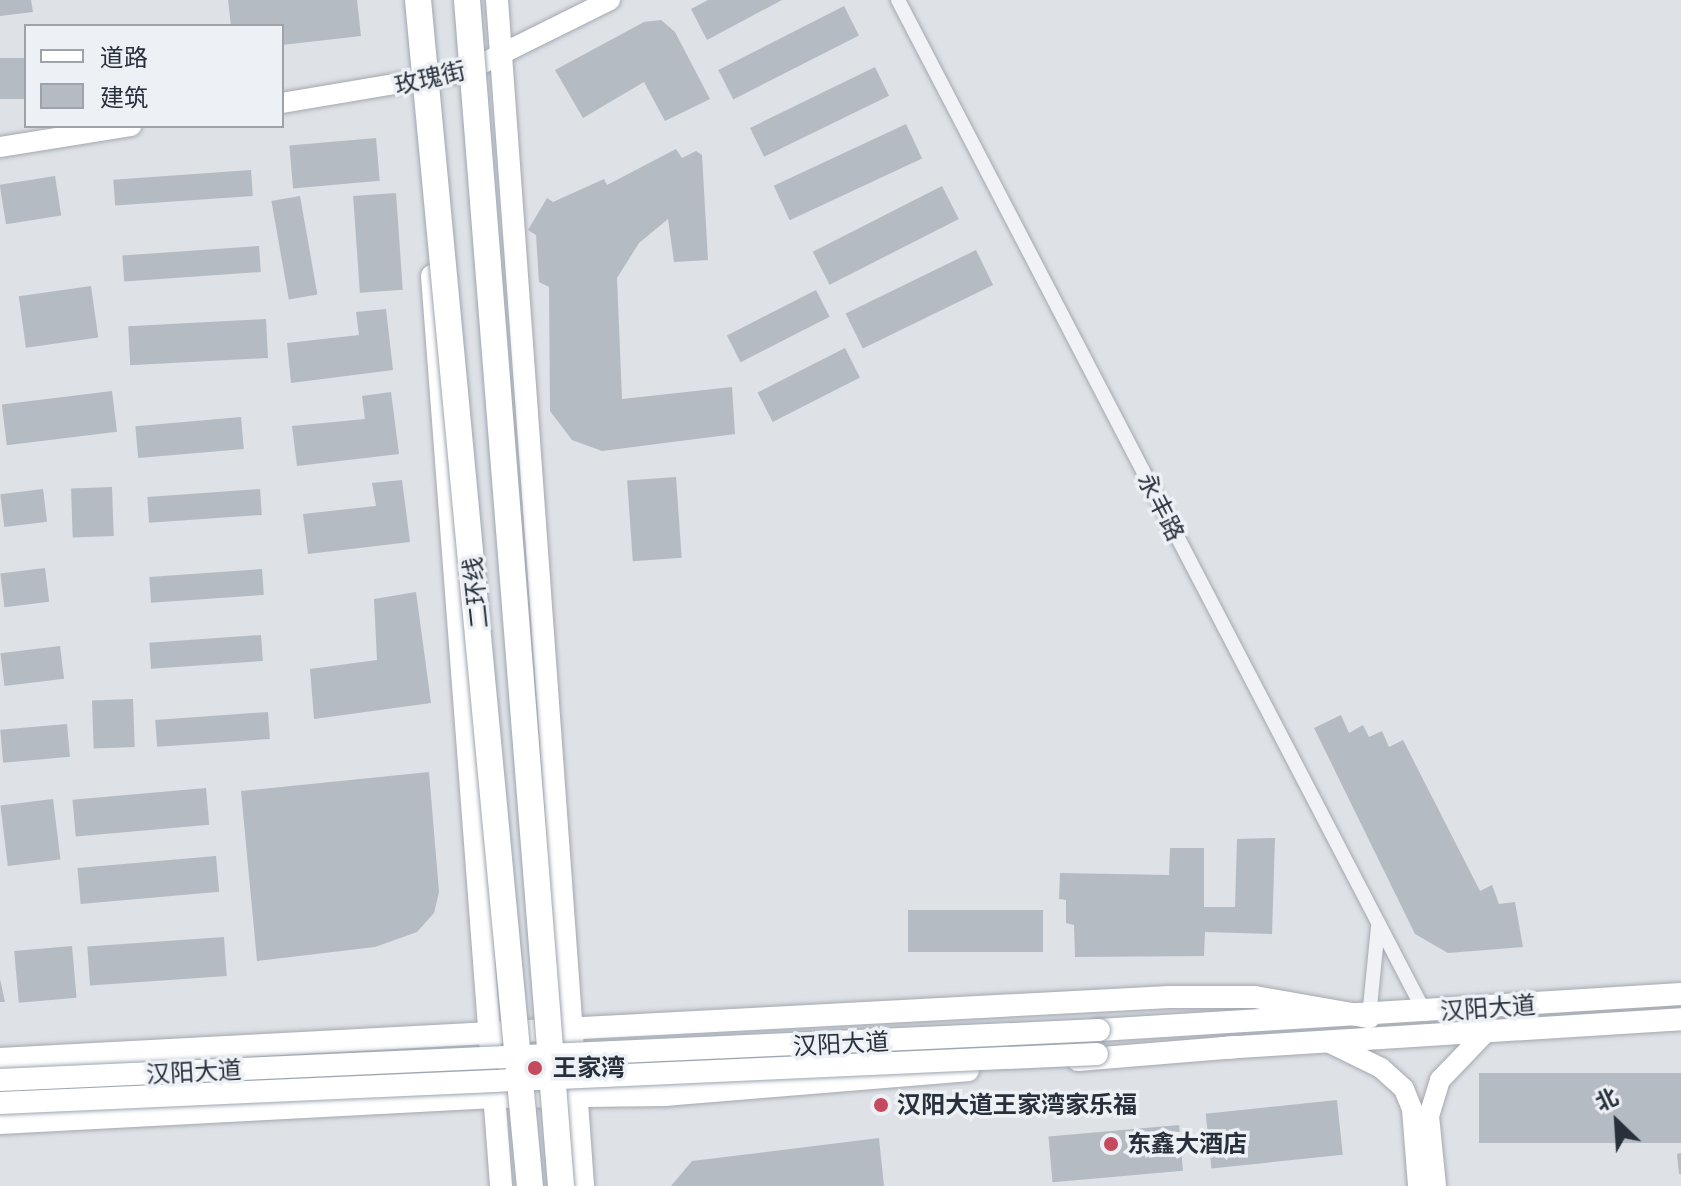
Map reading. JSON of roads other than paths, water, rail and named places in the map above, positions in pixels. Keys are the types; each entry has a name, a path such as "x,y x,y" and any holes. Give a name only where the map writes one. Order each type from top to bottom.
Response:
{"highway":[{"name":"二环线","path":"418,0 530,1186"},
{"name":"二环线","path":"467,0 561,1186"}],"main road":[{"path":"408,0 417,82 501,1186"},
{"path":"497,0 573,1095 583,1186"},
{"name":"汉阳大道","path":"0,1080 1369,1017 1681,994"},
{"path":"0,1059 570,1026 1169,997 1255,997 1369,1017"},
{"name":"汉阳大道","path":"0,1103 1330,1043 1681,1019"},
{"name":"汉阳大道","path":"0,1123 494,1097 666,1095 1236,1047"}],"street":[{"name":"玫瑰街","path":"284,103 465,72 610,0"},
{"name":"永丰路","path":"898,0 1425,1013"},
{"path":"0,147 119,128"},
{"path":"1369,1017 1378,926"},
{"path":"1436,1186 1429,1116 1440,1080 1485,1033"},
{"path":"1330,1043 1381,1068 1404,1089 1412,1109 1418,1186"}],"place":[{"name":"王家湾","path":"535,1068"},
{"name":"汉阳大道王家湾家乐福","path":"881,1105"},
{"name":"东鑫大酒店","path":"1111,1144"}]}
